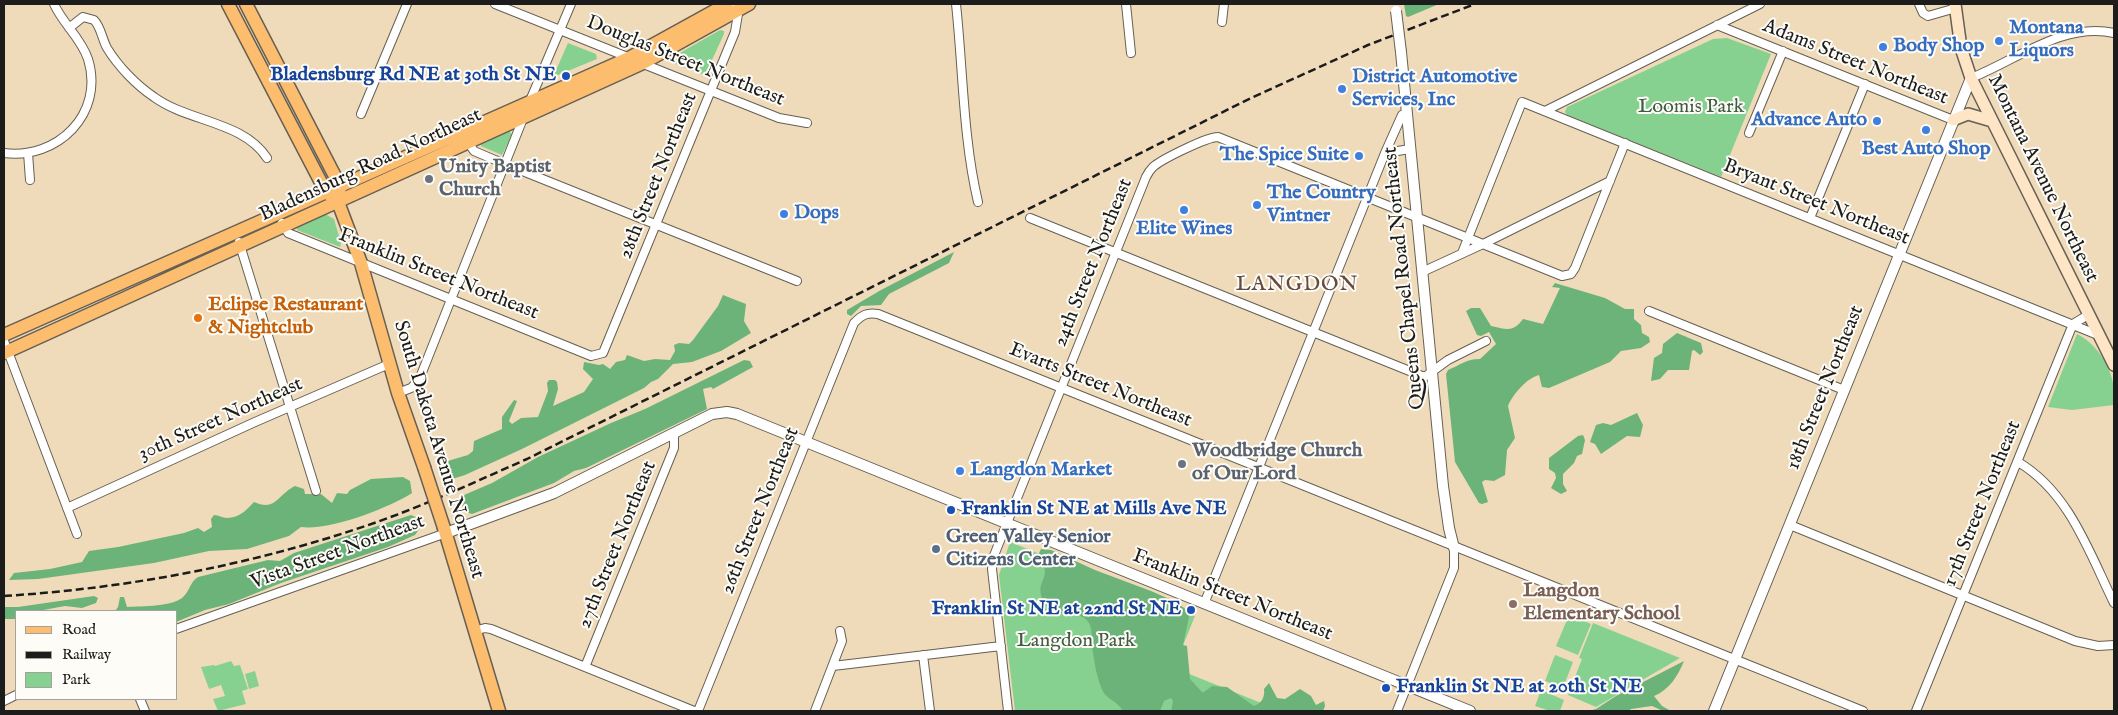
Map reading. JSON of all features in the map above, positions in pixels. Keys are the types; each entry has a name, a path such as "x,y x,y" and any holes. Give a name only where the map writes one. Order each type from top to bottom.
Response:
{"main road":[{"path":"246,4 340,186"},
{"name":"Bladensburg Road Northeast","path":"4,335 629,58 733,6 749,4"},
{"name":"South Dakota Avenue Northeast","path":"232,5 326,192 338,202"},
{"name":"Bladensburg Road Northeast","path":"5,349 240,246 643,64 733,6"},
{"name":"Montana Avenue Northeast","path":"1955,6 1961,48 1971,78 2114,365"},
{"path":"1953,120 1968,114 1992,121"},
{"path":"298,138 312,131"},
{"name":"South Dakota Avenue Northeast","path":"340,186 338,202 361,262 389,364 445,531 499,711"}],"street":[{"path":"4,153 28,153 54,145 78,123 86,108 91,83 90,66 80,41 69,28 54,4"},
{"path":"361,114 407,4"},
{"name":"Douglas Street Northeast","path":"495,4 779,118 808,123"},
{"path":"398,393 410,388 419,380 506,164 529,101 571,4"},
{"path":"956,4 968,134 974,186 978,202"},
{"path":"1126,4 1131,53"},
{"path":"1222,22 1224,4"},
{"path":"1545,111 1760,4"},
{"path":"1919,4 1923,13 1928,16 1955,6"},
{"name":"28th Street Northeast","path":"598,356 604,354 607,348 736,28 733,6"},
{"name":"Queens Chapel Road Northeast","path":"1395,7 1443,486 1454,548"},
{"path":"69,28 83,17 94,20 112,56 147,92 170,107 245,137 258,147 267,158"},
{"name":"Adams Street Northeast","path":"1717,25 1953,120"},
{"path":"1971,78 2057,37 2090,31 2114,33"},
{"path":"1749,133 1783,51"},
{"name":"18th Street Northeast","path":"1714,711 1971,78"},
{"path":"1810,218 1865,84"},
{"name":"Bryant Street Northeast","path":"1468,239 1522,102 2098,335"},
{"path":"1204,604 1402,115"},
{"name":"24th Street Northeast","path":"1001,646 992,562 1150,170 1157,164 1201,141 1211,137 1218,137 1368,199"},
{"path":"468,142 474,151 797,281"},
{"path":"1368,199 1562,276 1568,276 1575,268 1626,143"},
{"path":"1386,153 1410,149"},
{"path":"28,153 30,180"},
{"path":"1422,272 1610,181"},
{"name":"Franklin Street Northeast","path":"276,213 288,233 591,356 598,356"},
{"path":"1030,218 1422,376 1432,373 1448,360 1486,342"},
{"path":"235,232 316,491"},
{"path":"1462,253 1468,239"},
{"path":"1649,311 1844,390"},
{"name":"Evarts Street Northeast","path":"854,323 862,315 875,314 1863,711"},
{"path":"2074,324 2088,314"},
{"name":"26th Street Northeast","path":"698,711 854,323"},
{"name":"17th Street Northeast","path":"1916,711 2074,324"},
{"path":"5,349 77,534"},
{"name":"30th Street Northeast","path":"67,508 389,364"},
{"name":"Franklin Street Northeast","path":"674,434 712,414 727,412 737,414 1470,711"},
{"name":"Vista Street Northeast","path":"178,628 546,496 674,434"},
{"name":"27th Street Northeast","path":"585,667 674,449 676,441 674,434"},
{"path":"2018,462 2046,484 2063,503 2114,603"},
{"path":"1790,525 2075,641 2098,646 2114,645"},
{"path":"1397,711 1454,568 1454,548"},
{"path":"474,631 485,628 491,629 694,711"},
{"path":"815,711 842,641 840,631"},
{"path":"833,666 1001,646 1008,711"},
{"path":"923,655 930,711"}],"green space":[{"path":"1404,4 1439,4 1408,17 1406,16"},
{"path":"720,30 724,31 724,34 705,75 670,62 671,58"},
{"name":"Loomis Park","path":"1727,38 1771,54 1721,177 1567,115 1565,112 1567,107 1713,39"},
{"path":"568,43 596,54 597,59 553,77"},
{"path":"509,130 512,135 502,155 481,146 481,142"},
{"path":"325,214 334,219 341,243 340,247 297,230 297,226"},
{"path":"954,252 949,263 889,294 881,305 861,306 851,316 847,314 847,310 881,290"},
{"path":"1555,283 1605,298 1625,309 1634,309 1634,319 1641,325 1642,333 1649,337 1650,342 1641,348 1621,351 1610,362 1549,388 1542,387 1539,375 1525,383 1508,406 1515,438 1507,450 1505,475 1494,481 1485,480 1482,482 1488,502 1479,503 1455,462 1446,374 1448,370 1463,363 1480,359 1496,344 1489,332 1481,336 1477,335 1466,311 1471,308 1480,308 1491,326 1501,328 1512,328 1523,319 1543,324 1560,288 1552,287"},
{"path":"723,295 746,304 744,321 751,333 721,351 692,362 673,364 658,379 644,388 522,449 465,475 446,481 441,463 468,455 473,451 474,441 502,429 502,417 514,400 517,401 509,421 512,424 521,418 538,417 548,391 547,383 549,380 557,382 558,389 553,406 584,392 593,379 583,369 584,362 603,364 610,369 616,362 625,360 627,355 644,361 655,359 670,360 675,351 674,345 679,343 689,344 693,340 718,306"},
{"path":"1677,333 1701,343 1703,352 1700,355 1694,350 1692,351 1689,370 1668,370 1660,379 1651,381 1654,358 1662,353 1663,344"},
{"path":"2077,334 2093,346 2106,364 2115,394 2114,405 2072,410 2048,407"},
{"path":"744,360 750,361 753,367 713,389 711,387 703,389 707,409 586,468 574,471 554,483 472,514 463,507 460,500 464,495 492,483 538,457 645,409"},
{"path":"1637,413 1643,425 1640,437 1627,436 1601,454 1595,444 1590,442 1596,425 1603,423 1611,425"},
{"path":"1583,435 1585,440 1582,454 1577,456 1574,463 1563,474 1563,484 1567,491 1561,494 1551,488 1556,478 1555,473 1549,469 1549,458 1578,436"},
{"path":"403,477 410,481 412,493 389,505 342,522 301,527 289,536 247,549 209,551 154,563 38,579 9,580 14,573 50,569 82,562 89,551 118,547 184,533 198,528 204,532 212,527 211,519 214,515 232,518 243,513 254,502 267,505 276,501 295,486 304,489 305,494 321,494 332,503 337,493 347,494 350,490 371,479"},
{"path":"411,515 418,518 420,528 415,535 388,547 281,583 229,604 205,610 178,621 178,610 116,610 120,597 124,597 127,607 166,604 180,600 198,577 268,560 280,561 294,553"},
{"name":"Langdon Park","path":"1010,542 1195,616 1175,665 1177,669 1281,711 1015,711 999,575"},
{"path":"1041,549 1051,550 1095,570 1151,591 1174,601 1187,610 1189,617 1183,645 1187,646 1190,679 1202,692 1212,686 1227,687 1254,706 1262,699 1264,689 1269,683 1277,698 1285,699 1300,689 1311,696 1316,705 1324,701 1323,711 1171,711 1173,701 1171,698 1164,701 1160,711 1123,711 1103,692 1101,687 1095,667 1089,623 1079,615 1053,611 1043,601 1040,588 1045,572 1039,553"},
{"path":"94,596 98,598 96,603 82,608 65,606 43,610 15,610 15,619 4,619 4,607 18,607"},
{"path":"1569,615 1591,624 1578,655 1556,646"},
{"path":"1593,623 1680,658 1596,707 1568,695 1582,659 1579,658"},
{"path":"1555,655 1573,662 1563,688 1545,681"},
{"path":"231,661 234,666 240,665 248,689 242,691 246,704 218,711 213,699 225,696 221,685 209,689 201,667 215,666"},
{"path":"1684,661 1672,682 1654,696 1662,706 1671,711 1663,711 1652,706 1631,709 1629,711 1589,711 1596,709 1616,696"},
{"path":"255,671 259,686 249,689 245,674"},
{"path":"1541,690 1564,700 1560,711 1550,711 1535,706"}],"railway":[{"path":"4,596 99,587 193,572 240,562 332,537 415,508 527,459 1251,98 1368,45 1475,4"}],"place":[{"name":"Montana Liquors","path":"1999,41"},
{"name":"Body Shop","path":"1883,47"},
{"name":"Bladensburg Rd NE at 30th St NE","path":"566,76"},
{"name":"District Automotive Services, Inc","path":"1342,89"},
{"name":"Advance Auto","path":"1877,121"},
{"name":"Best Auto Shop","path":"1926,130"},
{"name":"The Spice Suite","path":"1359,156"},
{"name":"Unity Baptist Church","path":"429,179"},
{"name":"The Country Vintner","path":"1257,205"},
{"name":"Elite Wines","path":"1184,210"},
{"name":"Dops","path":"784,214"},
{"name":"Eclipse Restaurant & Nightclub","path":"198,318"},
{"name":"Woodbridge Church of Our Lord","path":"1182,464"},
{"name":"Langdon Market","path":"960,471"},
{"name":"Franklin St NE at Mills Ave NE","path":"951,510"},
{"name":"Green Valley Senior Citizens Center","path":"936,549"},
{"name":"Langdon Elementary School","path":"1513,604"},
{"name":"Franklin St NE at 22nd St NE","path":"1191,610"},
{"name":"Franklin St NE at 20th St NE","path":"1386,688"}],"district":[{"name":"LANGDON","path":"1297,286"}]}
